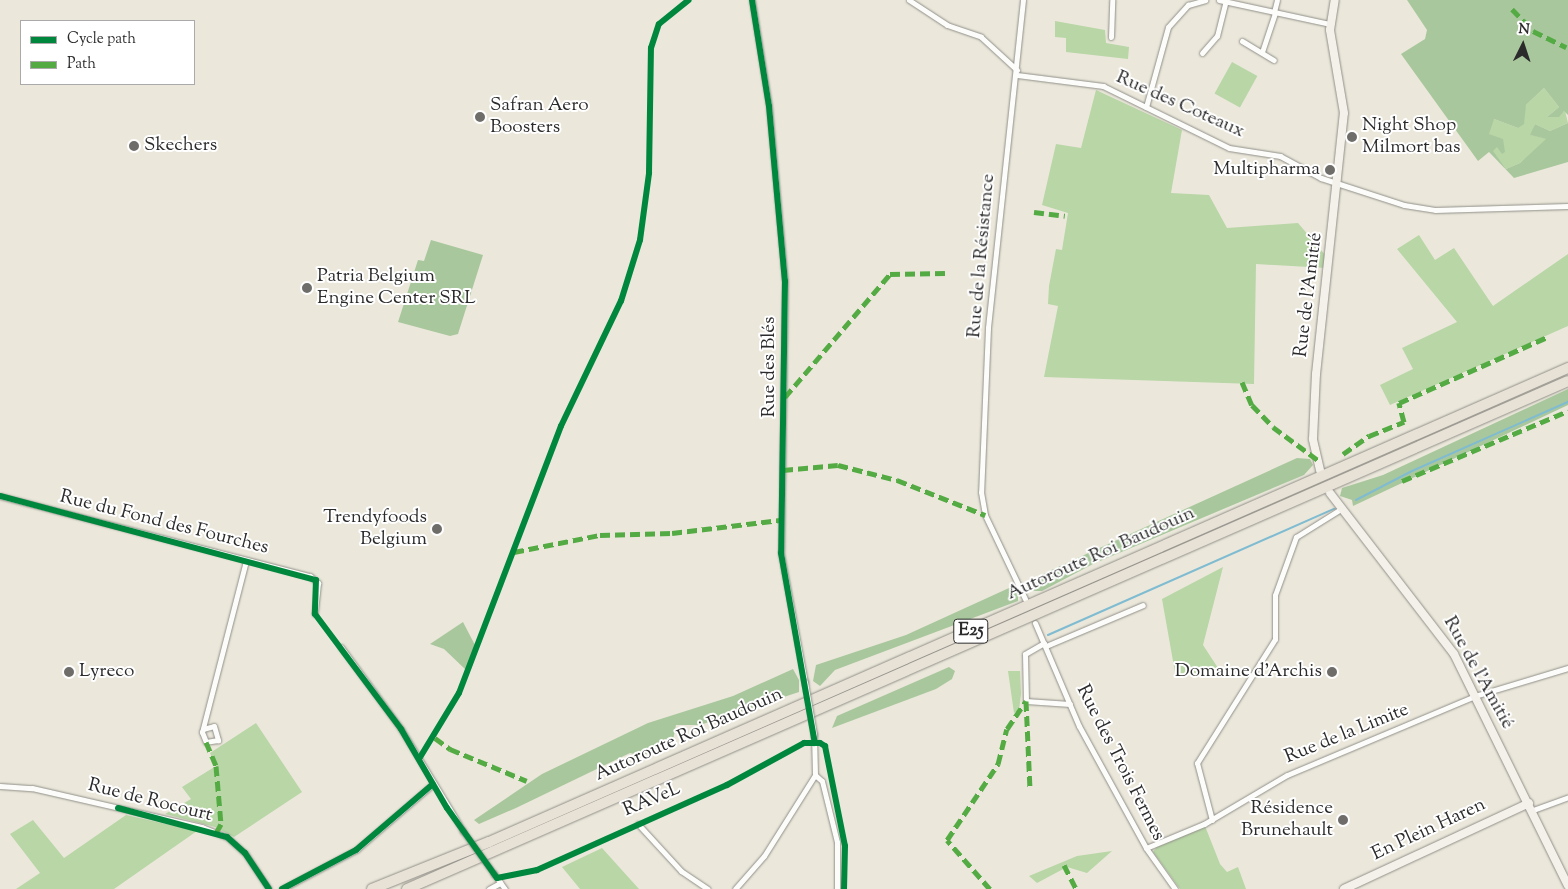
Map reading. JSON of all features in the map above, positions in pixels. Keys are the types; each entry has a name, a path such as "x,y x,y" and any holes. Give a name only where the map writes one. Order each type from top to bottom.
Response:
{"highway":[{"name":"Autoroute Roi Baudouin","path":"372,889 489,842 1568,368"},
{"name":"Autoroute Roi Baudouin","path":"407,889 1568,381"}],"street":[{"name":"Rue des Blés","path":"752,0 769,106 785,281 782,553 814,734 815,774"},
{"path":"909,0 946,25 981,37 1017,73"},
{"name":"Rue de la Résistance","path":"1023,0 1017,73 988,328 980,492 985,514 1025,599"},
{"path":"1111,37 1112,0"},
{"path":"1146,107 1168,27 1188,5 1205,0"},
{"path":"1219,0 1330,24 1335,0"},
{"path":"1202,53 1217,36 1225,0"},
{"path":"1262,52 1277,0"},
{"name":"Rue de l'Amitié","path":"1320,470 1313,439 1316,374 1339,183 1344,90 1330,24"},
{"path":"1242,41 1274,60"},
{"name":"Rue des Coteaux","path":"1017,73 1032,77 1097,85 1229,148 1280,156 1339,183 1426,210 1568,206"},
{"name":"Rue de l'Amitié","path":"1330,493 1440,633 1475,696 1568,886"},
{"name":"Rue du Fond des Fourches","path":"0,496 310,576 318,582 315,614"},
{"path":"1212,820 1197,763 1275,639 1274,596 1296,537 1341,509"},
{"name":"Rue du Fond des Fourches","path":"203,729 246,561"},
{"path":"1070,704 1026,701 1025,654 1143,605"},
{"name":"Rue des Trois Fermes","path":"1035,623 1070,704 1146,848 1175,889"},
{"path":"341,647 401,729 463,832 505,889"},
{"name":"Rue de la Limite","path":"1146,848 1212,820 1274,780 1475,696 1568,668"},
{"path":"735,889 764,856 815,774 822,781 837,842 837,889"},
{"path":"282,889 356,850 433,784"},
{"name":"Rue de Rocourt","path":"0,786 32,788 209,830 227,837 245,853 269,889"},
{"path":"1531,807 1568,797"},
{"name":"En Plein Haren","path":"1344,889 1531,807"},
{"path":"638,824 681,870 708,889"},
{"path":"488,889 500,883"},
{"path":"740,884 745,889"}],"green space":[{"path":"1407,0 1568,0 1568,115 1564,111 1559,117 1547,117 1559,107 1544,88 1526,105 1524,124 1518,128 1494,119 1489,134 1503,139 1505,152 1502,154 1497,147 1493,151 1506,169 1520,163 1546,139 1530,135 1535,124 1550,131 1568,123 1568,162 1514,178 1489,152 1478,161 1401,54 1425,39 1427,30"},
{"path":"1055,21 1105,30 1106,43 1129,47 1128,59 1066,52 1066,38 1055,37"},
{"path":"1232,62 1257,76 1240,108 1215,93"},
{"path":"1544,88 1559,107 1547,117 1565,111 1568,123 1550,131 1535,124 1531,135 1547,139 1520,163 1506,169 1492,151 1497,146 1505,152 1489,134 1489,123 1494,119 1518,128 1526,105"},
{"path":"1096,90 1182,130 1171,193 1209,195 1227,228 1298,223 1327,257 1326,268 1256,264 1254,384 1044,377 1058,306 1048,304 1049,286 1056,249 1062,250 1068,213 1042,205 1056,144 1081,148"},
{"path":"1419,235 1435,260 1454,248 1493,306 1568,254 1568,326 1390,405 1380,385 1413,369 1402,348 1457,322 1397,249"},
{"path":"431,240 483,255 458,334 450,336 398,322 418,260 424,261"},
{"path":"1568,389 1568,405 1353,506 1352,500 1340,496 1342,488 1383,475"},
{"path":"1297,458 1310,459 1313,465 1304,475 1093,564 1042,591 1033,591 1033,580 1049,571"},
{"path":"1223,567 1203,645 1218,668 1176,678 1162,599"},
{"path":"1009,588 1018,593 1018,601 835,670 820,686 813,681 816,665 906,635"},
{"path":"463,622 476,647 466,670 444,649 430,644"},
{"path":"949,667 955,671 952,679 936,689 832,728 837,716"},
{"path":"793,669 799,680 799,692 700,725 676,725 673,740 642,756 630,753 479,824 474,820 542,774 648,723 733,696"},
{"path":"1008,671 1020,671 1021,694 1019,710 1014,713"},
{"path":"256,723 302,792 234,837 215,827 165,814 191,799 182,787 216,766 210,753"},
{"path":"126,815 197,831 114,889 16,889 40,873 10,834 33,820 64,858"},
{"path":"1205,826 1220,864 1227,872 1238,867 1246,889 1180,889 1153,852 1157,846"},
{"path":"602,848 639,889 580,889 562,867"},
{"path":"1112,851 1087,873 1067,867 1037,883 1029,876 1077,856"}],"waterway":[{"path":"1356,500 1412,471 1568,402"},
{"path":"1048,635 1334,509"}],"marked path":[{"path":"1512,9 1533,31 1566,47"},
{"path":"1034,212 1065,216"},
{"path":"785,397 890,274 945,273"},
{"path":"1343,454 1369,436 1404,422 1399,403 1547,337"},
{"path":"1242,382 1252,405 1273,427 1318,460"},
{"path":"1402,481 1568,411"},
{"path":"783,470 838,465 897,480 985,515"},
{"path":"514,552 600,535 672,533 780,520"},
{"path":"1026,701 1030,788"},
{"path":"990,889 947,840 998,764 1007,729 1026,701"},
{"path":"435,738 450,749 527,781"},
{"path":"206,742 216,766 221,824 216,833"},
{"path":"1064,865 1076,889"}],"cycle path":[{"path":"419,759 459,693 561,426 621,301 640,240 649,173 651,48 659,24 689,0"},
{"path":"752,0 769,106 785,281 781,553 815,743"},
{"name":"RAVeL","path":"0,496 316,580 315,614 401,729 447,808 497,878 537,870 727,785 804,743 820,743 825,746 845,846 844,889"},
{"path":"282,889 356,850 433,784"},
{"path":"118,808 227,837 245,853 269,889"}],"place":[{"name":"Safran Aero Boosters","path":"480,117"},
{"name":"Night Shop Milmort bas","path":"1352,137"},
{"name":"Skechers","path":"134,146"},
{"name":"Multipharma","path":"1330,170"},
{"name":"Patria Belgium Engine Center SRL","path":"307,288"},
{"name":"Trendyfoods Belgium","path":"437,529"},
{"name":"Lyreco","path":"69,672"},
{"name":"Domaine d'Archis","path":"1332,672"},
{"name":"Résidence Brunehault","path":"1343,820"}]}
